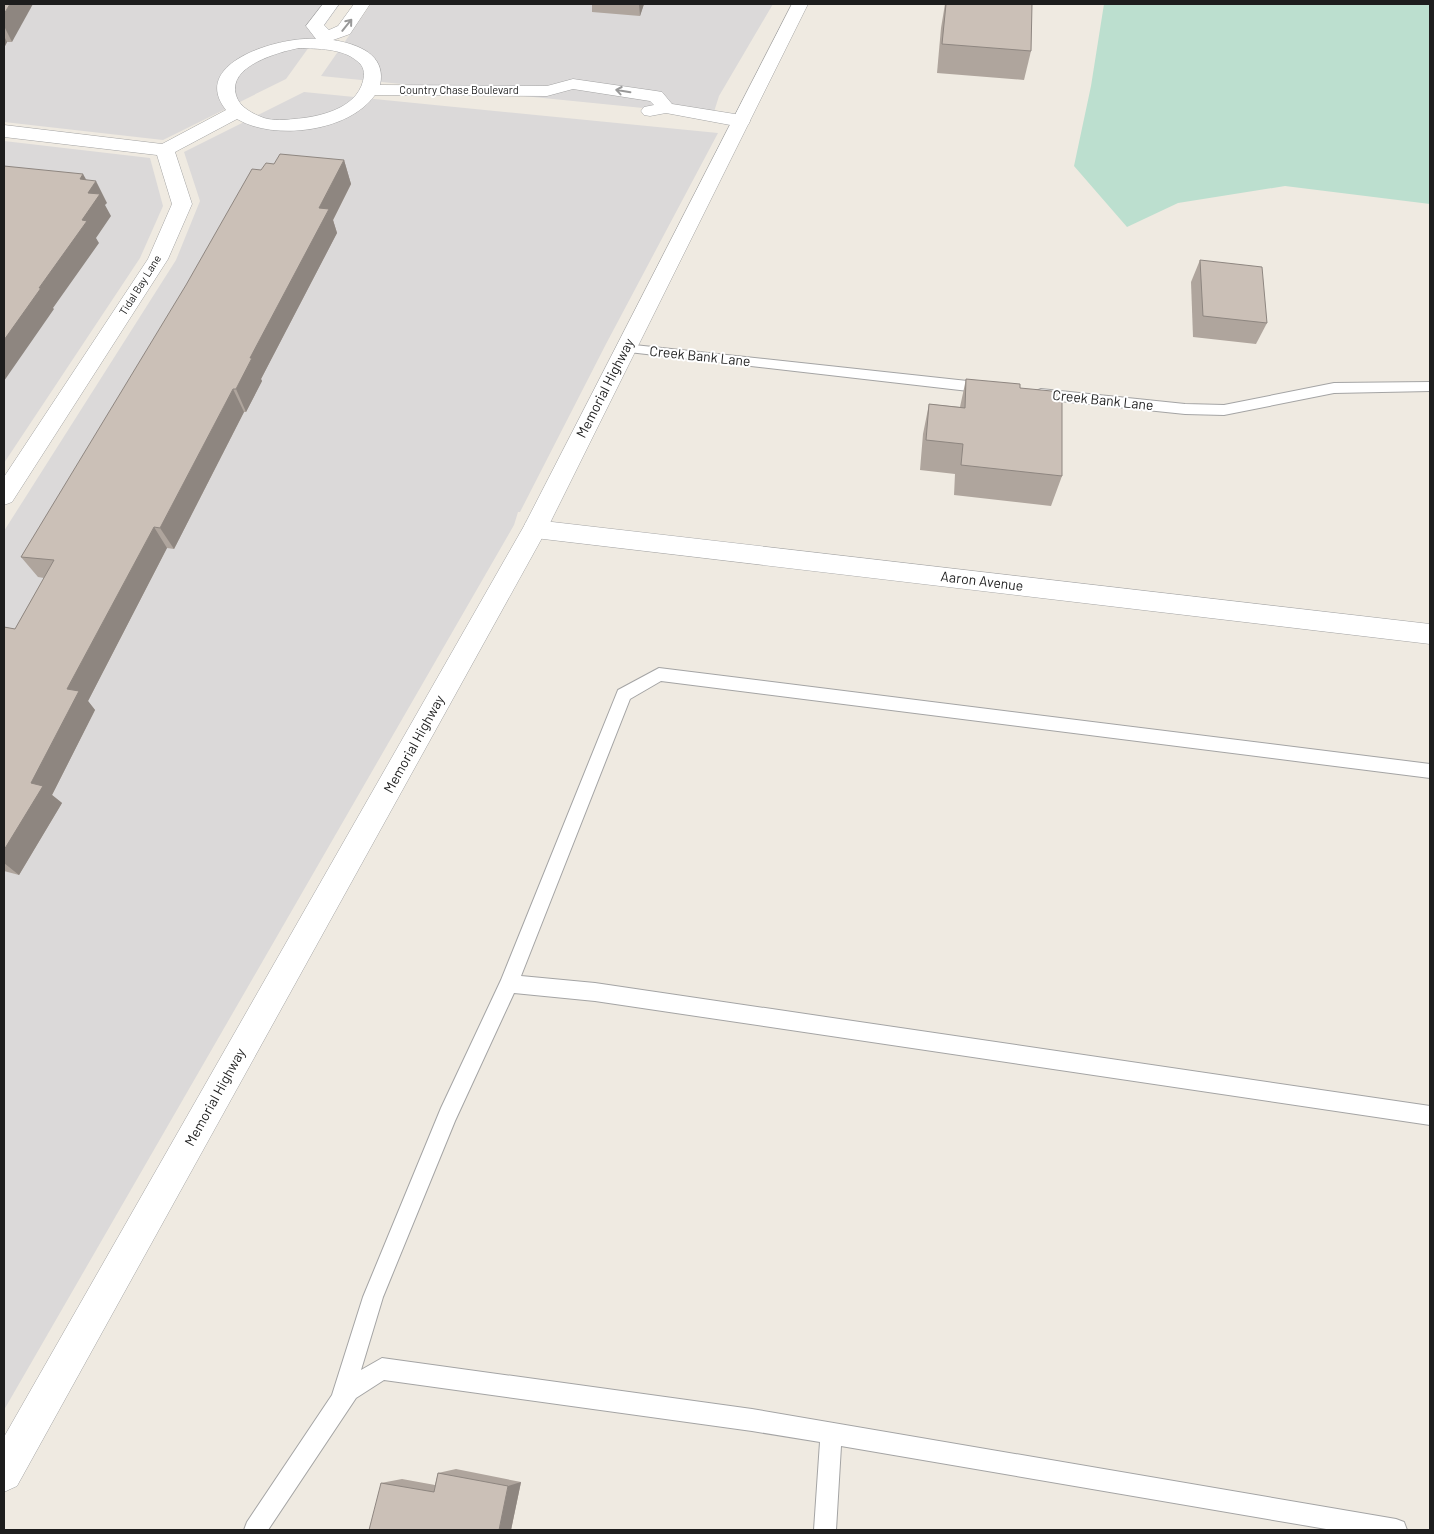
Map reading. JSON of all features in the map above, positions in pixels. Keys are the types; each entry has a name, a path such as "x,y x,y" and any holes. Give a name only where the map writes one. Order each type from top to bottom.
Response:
{"street":[{"path":"330,4 315,26 324,40 359,54 370,64 374,76 370,90 358,104 339,115 315,122 290,126 265,124 245,117 231,107 225,94 228,80 238,67 255,56 276,48 324,40 344,30 362,4"},
{"name":"Memorial Highway","path":"4,1473 535,529 800,4"},
{"name":"Country Chase Boulevard","path":"370,90 547,91 573,84 656,96 666,108"},
{"name":"Country Chase Boulevard","path":"547,91 565,102 574,103"},
{"name":"Country Chase Boulevard","path":"632,112 641,113 666,108 741,121"},
{"path":"4,131 165,150 238,112"},
{"name":"Tidal Bay Lane","path":"4,496 158,259 182,204 165,150"},
{"name":"Aaron Avenue","path":"535,529 1430,634"}],"lane":[{"name":"Creek Bank Lane","path":"625,348 998,389"},
{"name":"Creek Bank Lane","path":"1028,392 1184,409 1224,410 1334,388 1430,386"},
{"path":"342,1398 372,1297 448,1115 509,984 624,695 659,674 1430,771"},
{"path":"509,984 595,992 1430,1116"},
{"path":"255,1530 348,1390 382,1369 752,1420 1396,1530"},
{"path":"825,1530 831,1434"}],"shaded area":[{"path":"4,4 340,4 286,79 163,140 4,122"},
{"path":"371,4 773,4 719,96 713,115 321,76"},
{"path":"304,92 718,133 606,344 520,512 518,512 514,525 4,1410 4,531 176,260 200,201 184,152"},
{"path":"4,141 150,158 163,206 140,258 4,463"}],"green space":[{"path":"1104,4 1430,4 1430,204 1285,186 1178,203 1127,227 1074,166 1091,86"}],"building":[{"path":"4,4 10,4 4,14"},
{"path":"946,4 1032,4 1031,51 942,44"},
{"path":"280,154 344,160 319,208 329,209 250,358 252,358 236,389 233,389 160,528 154,527 67,689 79,691 31,783 43,786 4,850 4,627 15,629 54,560 21,557 186,285 252,169 261,170 266,163 274,164"},
{"path":"4,166 83,174 80,179 96,181 88,193 100,194 82,220 87,221 4,340"},
{"path":"1200,260 1262,267 1267,323 1203,316"},
{"path":"966,379 1020,384 1020,388 1062,392 1062,476 961,465 963,444 926,440 929,404 965,408"},
{"path":"438,1473 508,1486 499,1530 369,1530 381,1483 434,1492"}]}
